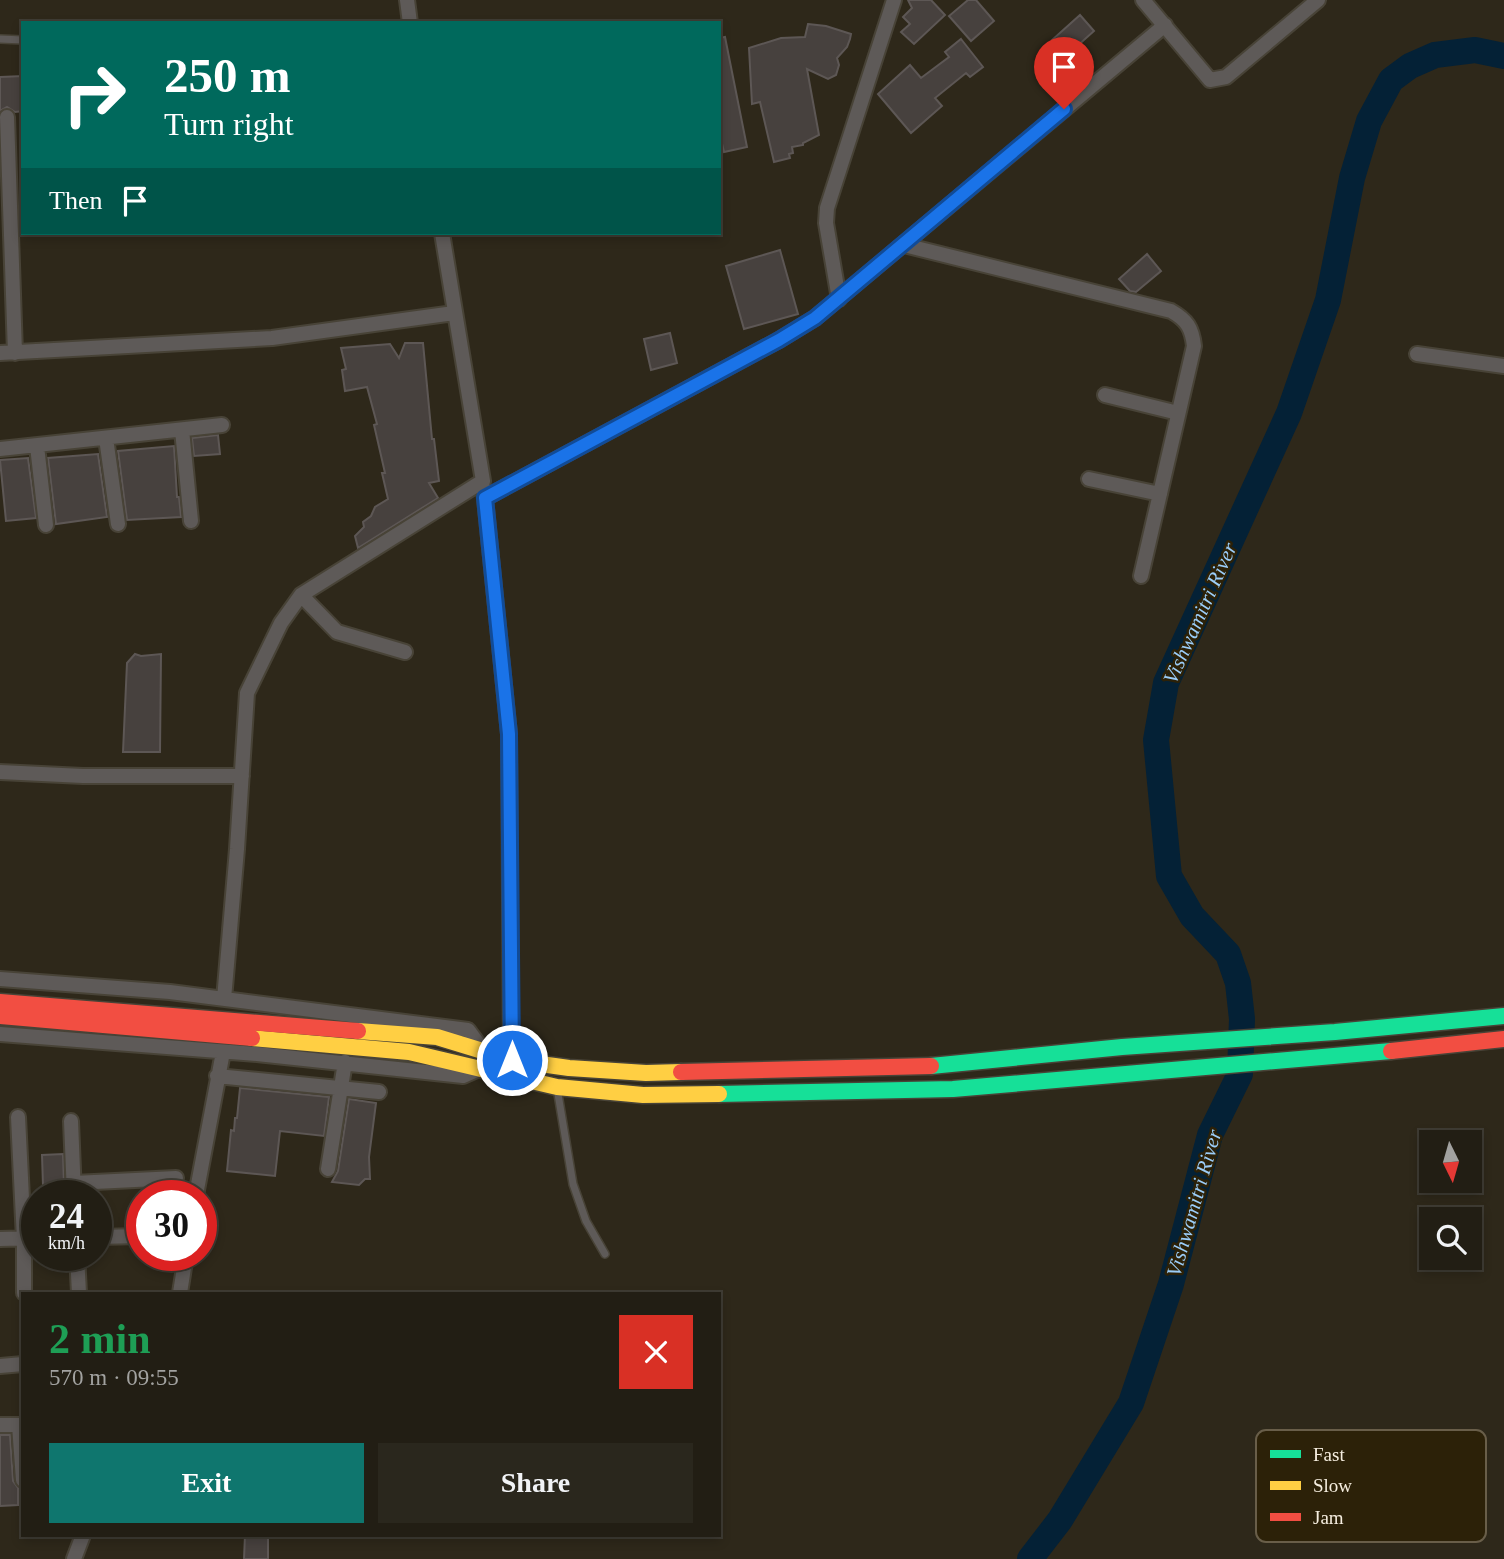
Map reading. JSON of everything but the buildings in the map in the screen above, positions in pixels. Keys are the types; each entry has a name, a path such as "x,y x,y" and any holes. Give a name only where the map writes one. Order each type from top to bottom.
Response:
{"street":[{"path":"407,0 410,21"},
{"path":"839,299 827,232 827,208 894,0"},
{"path":"1143,0 1210,80 1226,78 1312,2"},
{"path":"485,498 815,318 1165,24"},
{"path":"7,117 15,353"},
{"path":"442,235 483,481 509,734 511,1068"},
{"path":"904,245 1171,311 1185,318 1194,346 1141,576"},
{"path":"0,354 262,339 454,313"},
{"path":"1417,354 1504,366"},
{"path":"1105,395 1178,413"},
{"path":"0,449 222,425"},
{"path":"182,430 191,521"},
{"path":"106,438 118,524"},
{"path":"37,446 46,525"},
{"path":"1088,479 1160,494"},
{"path":"224,999 247,694 281,623 301,595 483,481"},
{"path":"301,595 337,632 405,652"},
{"path":"0,772 83,776 242,776"},
{"path":"0,979 170,992 468,1030 482,1049"},
{"path":"0,1002 436,1037 482,1049 511,1068 557,1087 643,1095 940,1090 1335,1057 1504,1039"},
{"path":"0,1016 410,1052 481,1068 569,1068 646,1073 938,1067 1122,1047 1335,1032 1504,1016"},
{"path":"0,1034 345,1062 463,1076 481,1068"},
{"path":"199,1180 223,1052"},
{"path":"328,1169 345,1062"},
{"path":"217,1076 379,1092"},
{"path":"18,1117 24,1180"},
{"path":"71,1121 74,1180"},
{"path":"112,1185 176,1178"},
{"path":"0,1239 21,1239"},
{"path":"24,1292 26,1271"},
{"path":"78,1271 79,1292"},
{"path":"180,1292 183,1271"},
{"path":"0,1366 21,1364"},
{"path":"0,1424 21,1425"},
{"path":"74,1559 82,1537"}],"lane":[{"path":"0,39 21,40"},
{"path":"557,1087 573,1184 586,1222 605,1254"}],"waterway":[{"name":"Vishwamitri River","path":"1030,1559 1060,1520 1131,1403 1171,1284 1210,1135 1240,1074 1242,1019 1238,983 1228,954 1192,916 1169,876 1156,740 1166,683 1289,413 1328,300 1352,178 1369,121 1391,80 1410,66 1435,55 1475,50 1504,56"}],"traffic: fast":[{"path":"931,1066 1122,1047 1335,1032 1504,1016"},
{"path":"719,1094 953,1089 1391,1051"}],"traffic: slow":[{"path":"358,1031 437,1037 512,1060 569,1068 646,1073 681,1072"},
{"path":"252,1038 409,1052 557,1087 643,1095 719,1094"}],"traffic: jam":[{"path":"0,1002 358,1031"},
{"path":"0,1016 252,1038"},
{"path":"1391,1051 1504,1039"},
{"path":"681,1072 931,1066"}],"route":[{"path":"512,1060 509,734 485,498 815,318 1064,109"}]}
